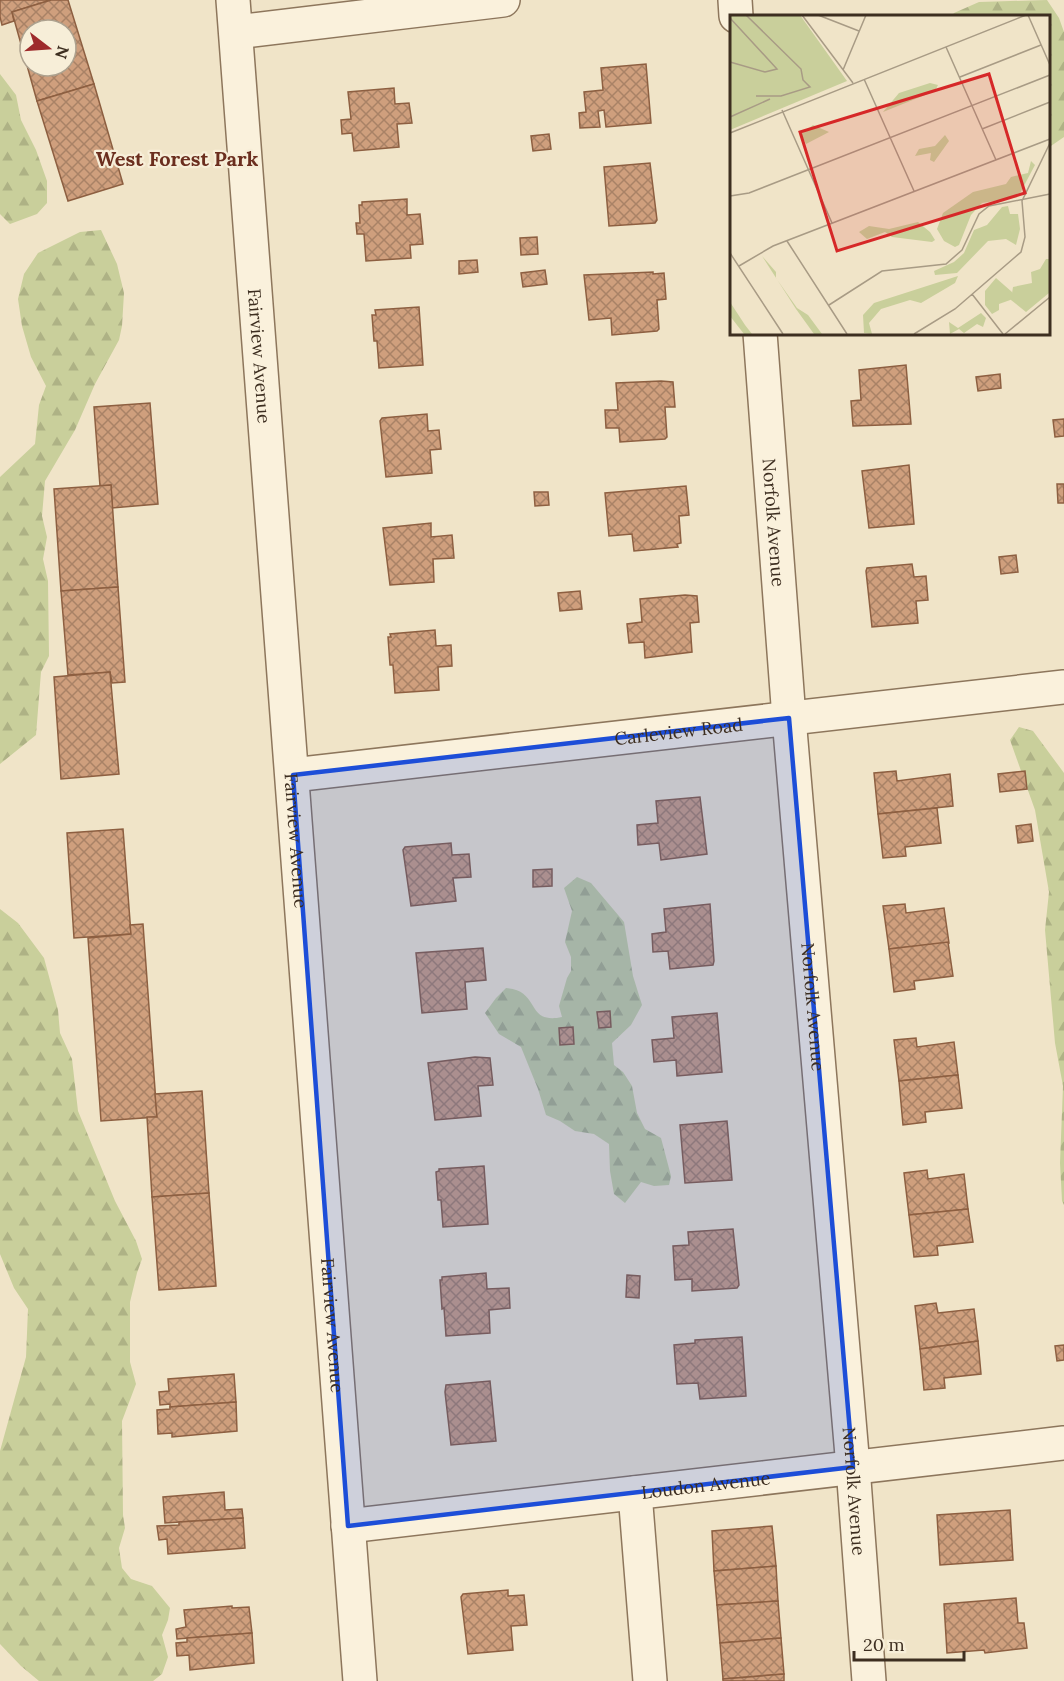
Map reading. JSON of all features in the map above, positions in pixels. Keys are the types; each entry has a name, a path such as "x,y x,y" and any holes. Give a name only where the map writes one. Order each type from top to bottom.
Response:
{"street":[{"name":"Fairview Avenue","path":"233,0 360,1681"},
{"path":"236,32 503,0"},
{"path":"735,0 736,15"},
{"name":"Norfolk Avenue","path":"760,334 789,718 869,1681"},
{"name":"Carleview Road","path":"293,775 1064,687"},
{"name":"Loudon Avenue","path":"348,1526 1064,1443"},
{"path":"635,1493 650,1681"}],"highlighted area":[{"path":"789,718 853,1467 348,1526 293,775"}],"green space":[{"path":"1047,0 1059,18 1064,32 1064,137 1049,147 1049,15 953,15 979,2"},
{"path":"0,74 16,95 21,120 36,150 47,181 47,203 37,214 10,224 0,214"},
{"path":"101,230 117,264 124,293 122,326 119,340 95,384 75,430 45,481 42,516 47,537 43,559 48,581 49,656 41,672 36,735 0,764 0,477 35,444 39,405 46,386 31,357 22,326 18,299 24,274 38,253 80,232"},
{"path":"1019,727 1033,731 1064,773 1064,1205 1060,1163 1063,1086 1055,1043 1045,930 1049,892 1035,810 1010,740"},
{"path":"577,877 591,883 624,922 633,976 642,1005 631,1025 612,1043 614,1065 623,1072 632,1086 637,1113 645,1129 661,1138 671,1176 669,1185 654,1186 641,1182 625,1203 614,1194 609,1144 594,1134 575,1131 546,1115 521,1047 499,1034 485,1013 506,988 524,994 537,1012 543,1016 562,1017 559,1006 571,971 571,957 565,942 572,911 564,888"},
{"path":"0,909 18,923 44,958 58,1010 60,1033 72,1059 78,1111 142,1259 130,1302 130,1362 136,1384 122,1421 125,1528 119,1548 122,1568 131,1579 152,1586 170,1608 162,1635 168,1657 162,1674 153,1681 39,1681 0,1644 0,1451 26,1357 28,1309 14,1288 0,1254"}],"building":[{"path":"0,0 51,0 12,12 14,21 2,25"},
{"path":"51,0 68,0 74,18 18,18 18,33 12,12"},
{"path":"78,32 94,84 37,101 31,78 78,78"},
{"path":"646,64 651,123 606,127 604,110 598,111 600,127 580,128 579,113 586,112 584,92 603,90 601,68"},
{"path":"94,84 123,184 68,201 37,101"},
{"path":"394,88 395,104 409,103 412,123 397,124 399,147 354,151 352,133 342,134 341,120 351,119 348,92"},
{"path":"549,134 551,149 533,151 531,136"},
{"path":"650,163 657,220 655,223 609,226 604,167"},
{"path":"407,199 407,215 420,214 423,244 410,245 411,258 366,261 364,234 357,234 356,223 360,223 359,205 362,205 362,202"},
{"path":"537,237 538,254 521,255 520,238"},
{"path":"477,260 478,272 459,274 459,261"},
{"path":"545,270 547,284 523,287 521,273"},
{"path":"653,272 653,274 664,273 666,299 657,300 659,329 657,331 612,335 611,318 589,320 584,275"},
{"path":"419,307 423,365 379,368 372,315 376,315 375,310"},
{"path":"906,365 911,424 853,426 851,401 861,400 859,370"},
{"path":"1000,374 1001,388 978,391 976,377"},
{"path":"673,382 675,407 665,407 667,437 620,442 619,428 606,428 605,410 618,410 616,383"},
{"path":"150,403 158,504 112,508 111,485 100,486 94,407"},
{"path":"427,414 428,431 439,430 441,449 430,450 432,473 386,477 380,421 382,418"},
{"path":"1064,419 1064,436 1055,437 1053,420"},
{"path":"909,465 914,524 869,528 862,471"},
{"path":"1057,484 1064,484 1064,503 1058,503"},
{"path":"111,485 118,587 61,591 54,489"},
{"path":"686,486 689,515 679,516 681,543 677,544 678,547 634,551 632,534 609,536 605,493"},
{"path":"534,492 548,492 549,505 535,506"},
{"path":"431,523 431,537 452,535 454,558 433,559 434,582 390,585 383,528"},
{"path":"1016,555 1018,572 1001,574 999,557"},
{"path":"912,564 914,577 926,576 928,600 916,601 918,623 872,627 867,568"},
{"path":"118,587 125,682 112,683 110,672 68,675 61,591"},
{"path":"580,591 582,609 560,611 558,593"},
{"path":"697,596 699,622 690,623 692,652 645,658 644,642 629,643 627,624 642,622 640,599"},
{"path":"435,630 436,646 451,645 452,666 438,667 439,690 395,693 388,637 391,637 390,634"},
{"path":"110,672 119,774 61,779 54,677"},
{"path":"896,771 897,781 950,774 953,806 878,814 874,773"},
{"path":"1025,771 1027,789 1000,792 998,774"},
{"path":"700,797 707,854 661,860 659,843 638,845 637,825 658,823 656,801"},
{"path":"937,808 941,843 905,847 906,856 883,858 878,814"},
{"path":"1031,824 1033,841 1018,843 1016,826"},
{"path":"123,829 131,934 74,938 67,833"},
{"path":"451,843 452,855 469,854 471,877 453,878 456,901 411,906 403,850 405,847"},
{"path":"552,869 552,886 533,887 533,870"},
{"path":"710,904 713,965 670,969 668,951 653,952 652,934 666,932 664,909"},
{"path":"905,904 906,913 944,908 949,943 889,949 883,906"},
{"path":"143,924 157,1117 101,1121 88,938 131,934 130,925"},
{"path":"948,942 953,976 914,981 915,989 894,992 889,949"},
{"path":"483,948 486,980 465,982 467,1009 422,1013 416,953"},
{"path":"610,1011 611,1027 599,1028 597,1012"},
{"path":"717,1013 722,1072 677,1076 676,1060 654,1062 652,1040 674,1038 672,1017"},
{"path":"573,1027 574,1044 560,1045 559,1028"},
{"path":"916,1038 917,1047 954,1042 958,1075 899,1081 894,1040"},
{"path":"475,1057 490,1058 493,1085 478,1086 481,1116 435,1120 428,1063"},
{"path":"958,1075 962,1108 925,1112 926,1122 903,1125 899,1081"},
{"path":"202,1091 209,1193 152,1197 147,1117 157,1117 155,1094"},
{"path":"727,1121 732,1180 685,1183 680,1125"},
{"path":"484,1166 488,1224 443,1227 436,1172 439,1169"},
{"path":"927,1170 928,1179 964,1174 968,1209 909,1215 904,1173"},
{"path":"209,1193 216,1286 159,1290 152,1197"},
{"path":"968,1209 973,1242 937,1246 938,1255 914,1257 909,1215"},
{"path":"733,1229 739,1285 737,1288 692,1291 692,1279 675,1280 673,1246 689,1245 688,1232"},
{"path":"486,1273 487,1289 509,1288 510,1308 489,1310 490,1333 446,1336 440,1280 442,1277"},
{"path":"627,1275 640,1276 639,1298 626,1297"},
{"path":"936,1303 938,1313 974,1309 978,1341 920,1349 915,1306"},
{"path":"742,1337 746,1396 700,1399 698,1383 677,1384 674,1345 695,1343 695,1340"},
{"path":"978,1341 981,1374 944,1378 945,1388 924,1390 920,1349"},
{"path":"1064,1345 1064,1360 1057,1361 1055,1346"},
{"path":"234,1374 236,1402 170,1407 170,1404 160,1405 159,1392 169,1391 168,1379"},
{"path":"490,1381 496,1441 451,1445 446,1385"},
{"path":"236,1402 237,1431 172,1437 172,1433 158,1434 157,1410"},
{"path":"224,1492 225,1510 242,1509 243,1518 165,1523 163,1497"},
{"path":"1010,1510 1013,1560 940,1565 937,1515"},
{"path":"243,1518 245,1548 168,1554 167,1539 159,1540 157,1526 179,1525 179,1522"},
{"path":"772,1526 776,1566 714,1571 712,1531"},
{"path":"776,1566 778,1601 717,1605 714,1571"},
{"path":"508,1590 508,1596 524,1595 527,1625 511,1626 513,1650 468,1654 461,1597 463,1594"},
{"path":"1016,1598 1018,1623 1024,1623 1027,1648 985,1653 984,1650 947,1653 944,1604"},
{"path":"778,1601 781,1638 720,1643 717,1605"},
{"path":"232,1606 232,1608 249,1607 252,1633 177,1639 176,1629 186,1627 184,1610"},
{"path":"252,1633 254,1663 190,1670 189,1655 177,1656 176,1643 187,1642 187,1638"},
{"path":"781,1638 784,1674 723,1679 720,1643"},
{"path":"784,1674 784,1681 723,1681 723,1679"}],"district":[{"name":"West Forest Park","path":"177,158"}]}
